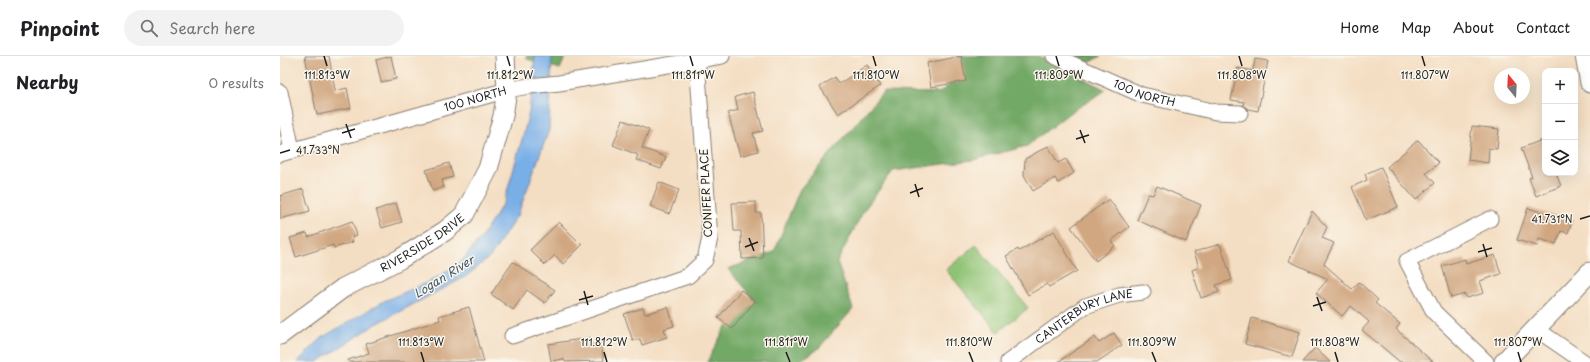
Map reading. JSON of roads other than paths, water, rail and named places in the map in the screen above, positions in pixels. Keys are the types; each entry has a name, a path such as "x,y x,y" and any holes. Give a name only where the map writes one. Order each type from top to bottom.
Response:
{"street":[{"name":"RIVERSIDE DRIVE","path":"280,335 343,288 400,259 445,231 464,215 488,169 503,116 507,90 505,56"},
{"name":"100 NORTH","path":"286,152 507,90 560,83 661,61 697,61 722,56"},
{"name":"100 NORTH","path":"1054,56 1142,95 1216,112 1240,113"},
{"path":"1585,56 1590,83"},
{"name":"CONIFER PLACE","path":"512,336 688,276 705,260 710,238 697,61"},
{"path":"280,92 286,152"},
{"path":"1486,362 1434,312 1407,260 1490,219"},
{"path":"1504,362 1590,272"},
{"name":"CANTERBURY LANE","path":"1008,362 1085,306 1119,295 1143,292"},
{"path":"1536,329 1584,362"}],"water":[{"name":"Logan River","path":"535,56 552,56 549,130 518,214 491,256 465,277 378,323 319,362 297,362 323,337 384,301 433,280 461,262 481,238 504,202 529,112"}]}
